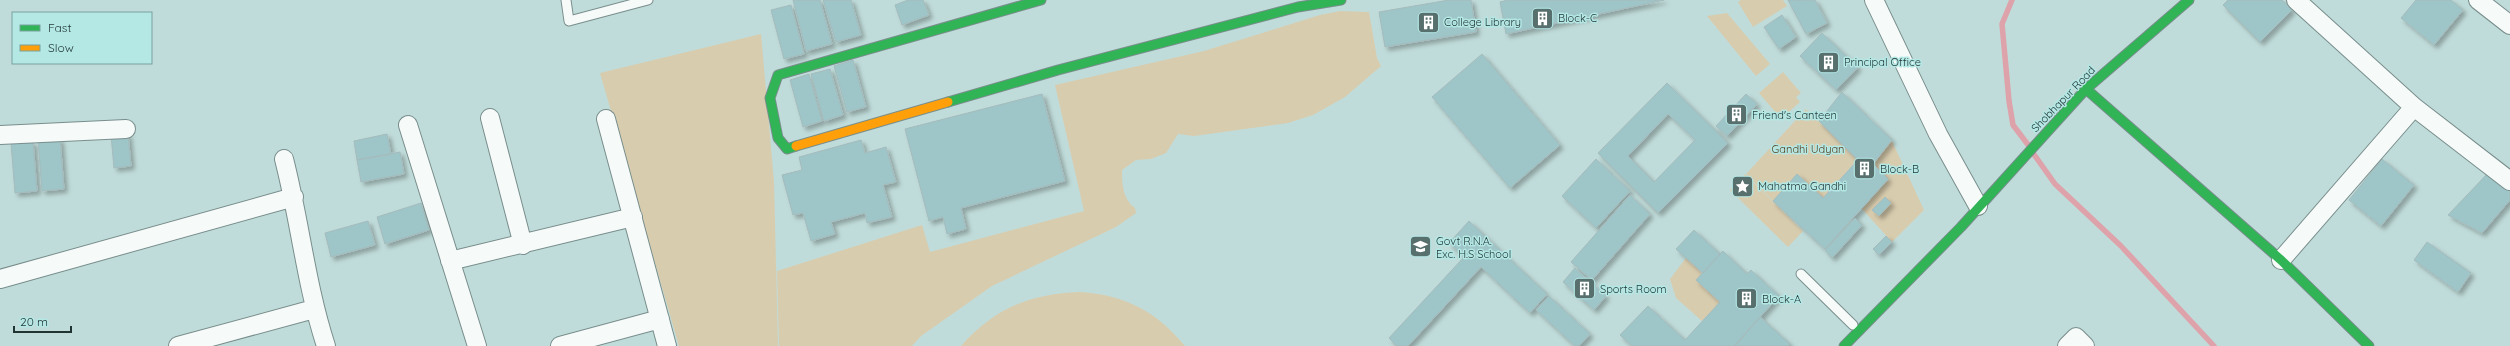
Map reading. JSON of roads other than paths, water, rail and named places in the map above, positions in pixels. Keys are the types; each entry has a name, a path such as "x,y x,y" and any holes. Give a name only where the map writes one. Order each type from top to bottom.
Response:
{"street":[{"path":"1041,0 778,75 770,98 778,138 787,149 1058,70 1298,7 1341,0"},
{"path":"1874,0 1938,134 1978,206"},
{"name":"Shobhapur Road","path":"1844,346 1978,206 2086,89 2189,0"},
{"path":"2296,0 2414,107 2510,181"},
{"path":"2478,0 2510,25"},
{"path":"2086,89 2280,260 2369,346"},
{"path":"2280,260 2414,107"},
{"path":"490,118 523,244"},
{"path":"606,119 667,346"},
{"path":"408,125 477,346"},
{"path":"0,135 126,129"},
{"path":"284,159 294,197 314,309 326,346"},
{"path":"0,279 294,197"},
{"name":"Shobhapur Road","path":"1834,346 1955,222 1978,206"},
{"path":"450,261 632,217"},
{"path":"178,346 314,309"},
{"path":"560,346 660,319"},
{"path":"2067,346 2076,337 2085,346"}],"lane":[{"path":"566,0 569,21 648,0"},
{"path":"1800,274 1853,325"}],"waterway":[{"path":"2012,0 2002,24 2009,101 2013,125 2029,146"},
{"path":"2033,153 2055,184 2121,246 2214,346"}],"place":[{"name":"Block-C","path":"1542,18"},
{"name":"College Library","path":"1428,22"},
{"name":"Principal Office","path":"1829,62"},
{"name":"Friend's Canteen","path":"1737,115"},
{"name":"Block-B","path":"1864,169"},
{"name":"Mahatma Gandhi","path":"1742,186"},
{"name":"Govt R.N.A. Exc. H.S School","path":"1420,247"},
{"name":"Sports Room","path":"1584,289"},
{"name":"Block-A","path":"1747,299"}],"park label":[{"name":"Gandhi Udyan","path":"1808,149"}]}
